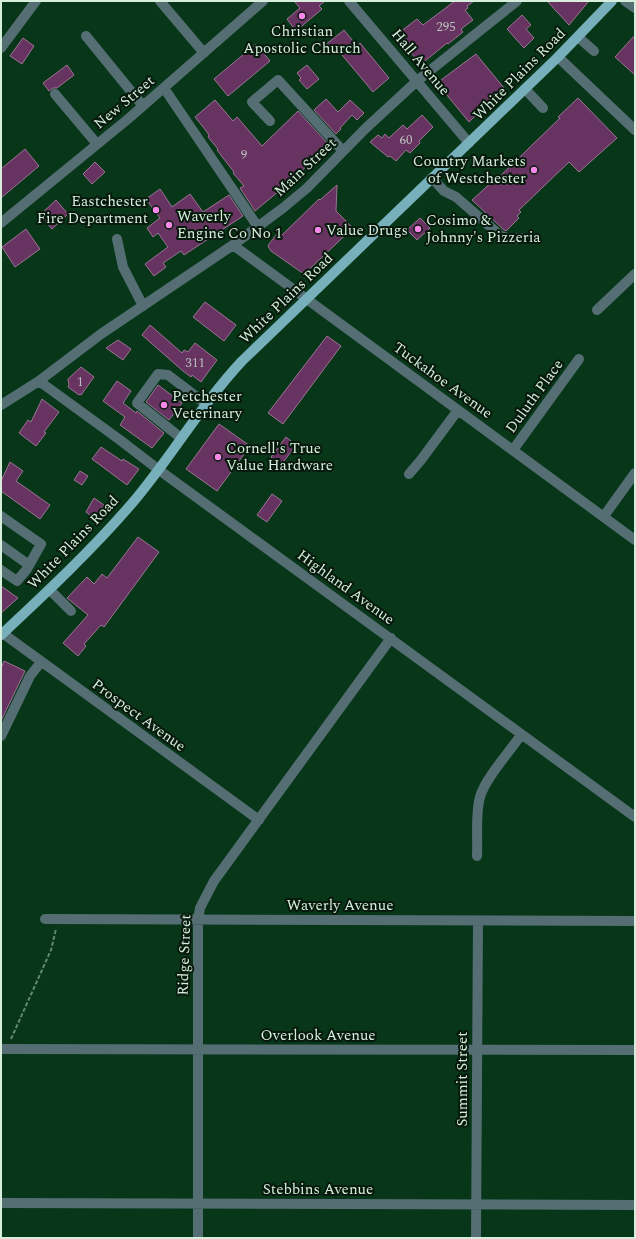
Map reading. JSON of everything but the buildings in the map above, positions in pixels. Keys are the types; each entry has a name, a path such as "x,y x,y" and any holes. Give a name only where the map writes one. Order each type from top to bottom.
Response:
{"main road":[{"name":"White Plains Road","path":"2,634 50,590 100,539 159,470 206,404 226,378 242,361 558,57 612,1"}],"street":[{"path":"1,48 36,1"},
{"path":"160,1 204,53"},
{"name":"New Street","path":"1,223 143,106 263,1"},
{"name":"Hall Avenue","path":"349,1 469,143"},
{"name":"Main Street","path":"1,405 39,381 101,334 233,246 258,227 307,188 366,128 417,81 498,18 517,1"},
{"path":"625,1 635,8"},
{"path":"86,36 143,106"},
{"path":"578,36 594,51"},
{"path":"558,57 635,130"},
{"path":"270,121 252,102 278,80 343,151"},
{"path":"164,88 258,227"},
{"path":"525,89 543,108"},
{"path":"55,94 97,144"},
{"path":"432,178 444,191 456,197 501,236 511,240 521,238"},
{"path":"117,239 123,267 143,306"},
{"name":"Tuckahoe Avenue","path":"233,246 635,540"},
{"path":"597,310 635,274"},
{"name":"Duluth Place","path":"513,450 579,359"},
{"path":"181,438 137,404 158,374 168,375 206,404"},
{"name":"Highland Avenue","path":"39,381 391,638 521,735 635,816"},
{"path":"409,474 458,410"},
{"path":"604,516 635,473"},
{"path":"1,516 41,544 29,565 17,581 1,570"},
{"path":"1,545 29,565"},
{"path":"50,590 71,611"},
{"name":"Prospect Avenue","path":"2,634 259,820"},
{"name":"Ridge Street","path":"198,1238 197,1049 198,920 200,908 214,881 391,638"},
{"path":"1,736 30,676 41,662"},
{"path":"477,856 478,805 480,796 488,781 521,735"},
{"name":"Waverly Avenue","path":"45,919 635,921"},
{"name":"Summit Street","path":"476,1238 478,921"},
{"name":"Overlook Avenue","path":"4,1049 635,1050"},
{"name":"Stebbins Avenue","path":"1,1203 635,1205"}],"path":[{"path":"4,1049 51,950 58,919"}],"place":[{"name":"Christian Apostolic Church","path":"302,16"},
{"name":"Country Markets of Westchester","path":"534,170"},
{"name":"Eastchester Fire Department","path":"156,210"},
{"name":"Waverly Engine Co No 1","path":"169,225"},
{"name":"Cosimo & Johnny's Pizzeria","path":"418,229"},
{"name":"Value Drugs","path":"318,230"},
{"name":"Petchester Veterinary","path":"164,405"},
{"name":"Cornell's True Value Hardware","path":"218,457"}]}
